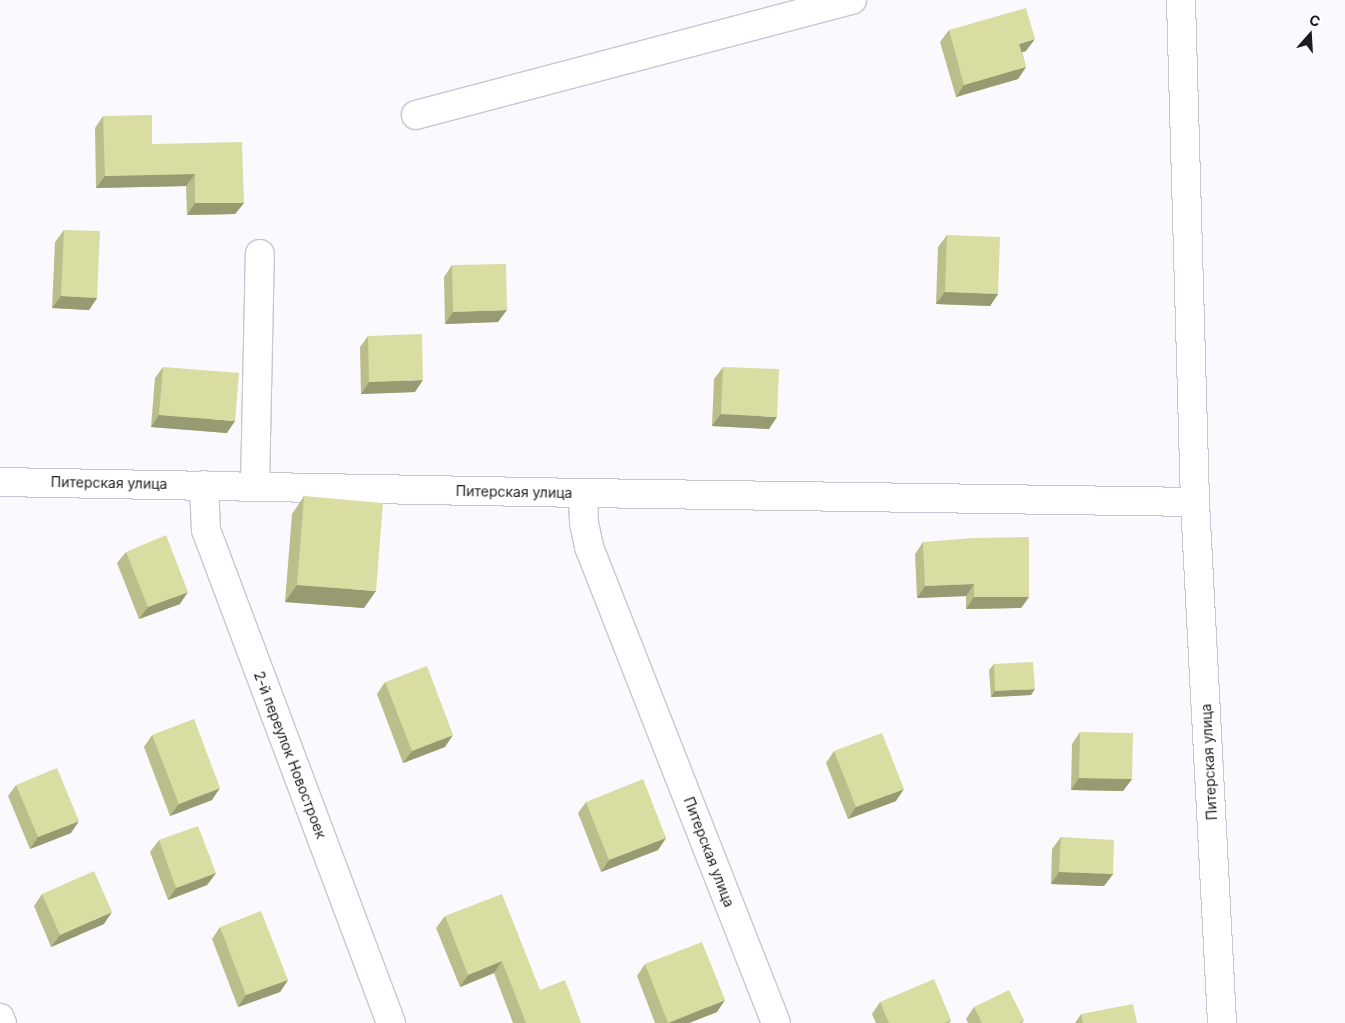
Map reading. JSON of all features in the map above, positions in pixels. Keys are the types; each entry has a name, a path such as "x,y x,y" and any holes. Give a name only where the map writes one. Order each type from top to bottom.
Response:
{"street":[{"path":"416,115 852,0"},
{"name":"Питерская улица","path":"1181,0 1195,502 1222,1023"},
{"path":"254,486 260,254"},
{"name":"Питерская улица","path":"0,482 583,494 584,523 589,547 776,1023"},
{"name":"2-й переулок Новостроек","path":"204,485 206,530 391,1023"},
{"path":"583,494 1195,502"},
{"path":"0,1018 2,1023"}],"building":[{"path":"1026,8 1035,39 1019,44 1026,67 964,85 949,30"},
{"path":"152,115 152,144 242,142 244,203 195,203 195,174 105,176 103,116"},
{"path":"64,230 100,231 97,298 61,296"},
{"path":"947,235 1000,237 998,294 945,292"},
{"path":"506,264 507,310 453,312 452,265"},
{"path":"422,334 423,380 369,382 368,336"},
{"path":"163,367 239,373 235,421 159,415"},
{"path":"723,367 779,369 777,417 721,414"},
{"path":"304,496 383,503 376,591 297,585"},
{"path":"166,535 188,592 148,607 126,552"},
{"path":"1029,537 1029,597 974,597 974,584 925,586 923,542 974,538"},
{"path":"1033,662 1035,689 995,691 994,664"},
{"path":"427,666 453,735 412,751 385,682"},
{"path":"194,719 220,788 179,804 152,735"},
{"path":"1080,732 1133,733 1132,779 1079,778"},
{"path":"882,733 904,789 856,807 834,751"},
{"path":"57,768 79,821 38,837 16,785"},
{"path":"643,779 666,838 609,860 586,802"},
{"path":"198,826 216,873 176,888 159,840"},
{"path":"1061,837 1114,840 1113,874 1059,872"},
{"path":"94,871 112,912 60,935 42,894"},
{"path":"502,894 540,990 565,980 581,1023 526,1023 502,961 468,975 445,916"},
{"path":"261,911 288,980 246,995 220,927"},
{"path":"702,942 725,1000 668,1023 645,964"},
{"path":"934,979 951,1020 944,1023 889,1023 880,1002"},
{"path":"1009,990 1024,1020 1019,1023 982,1023 974,1007"},
{"path":"1133,1004 1137,1023 1083,1023 1081,1014"}]}
